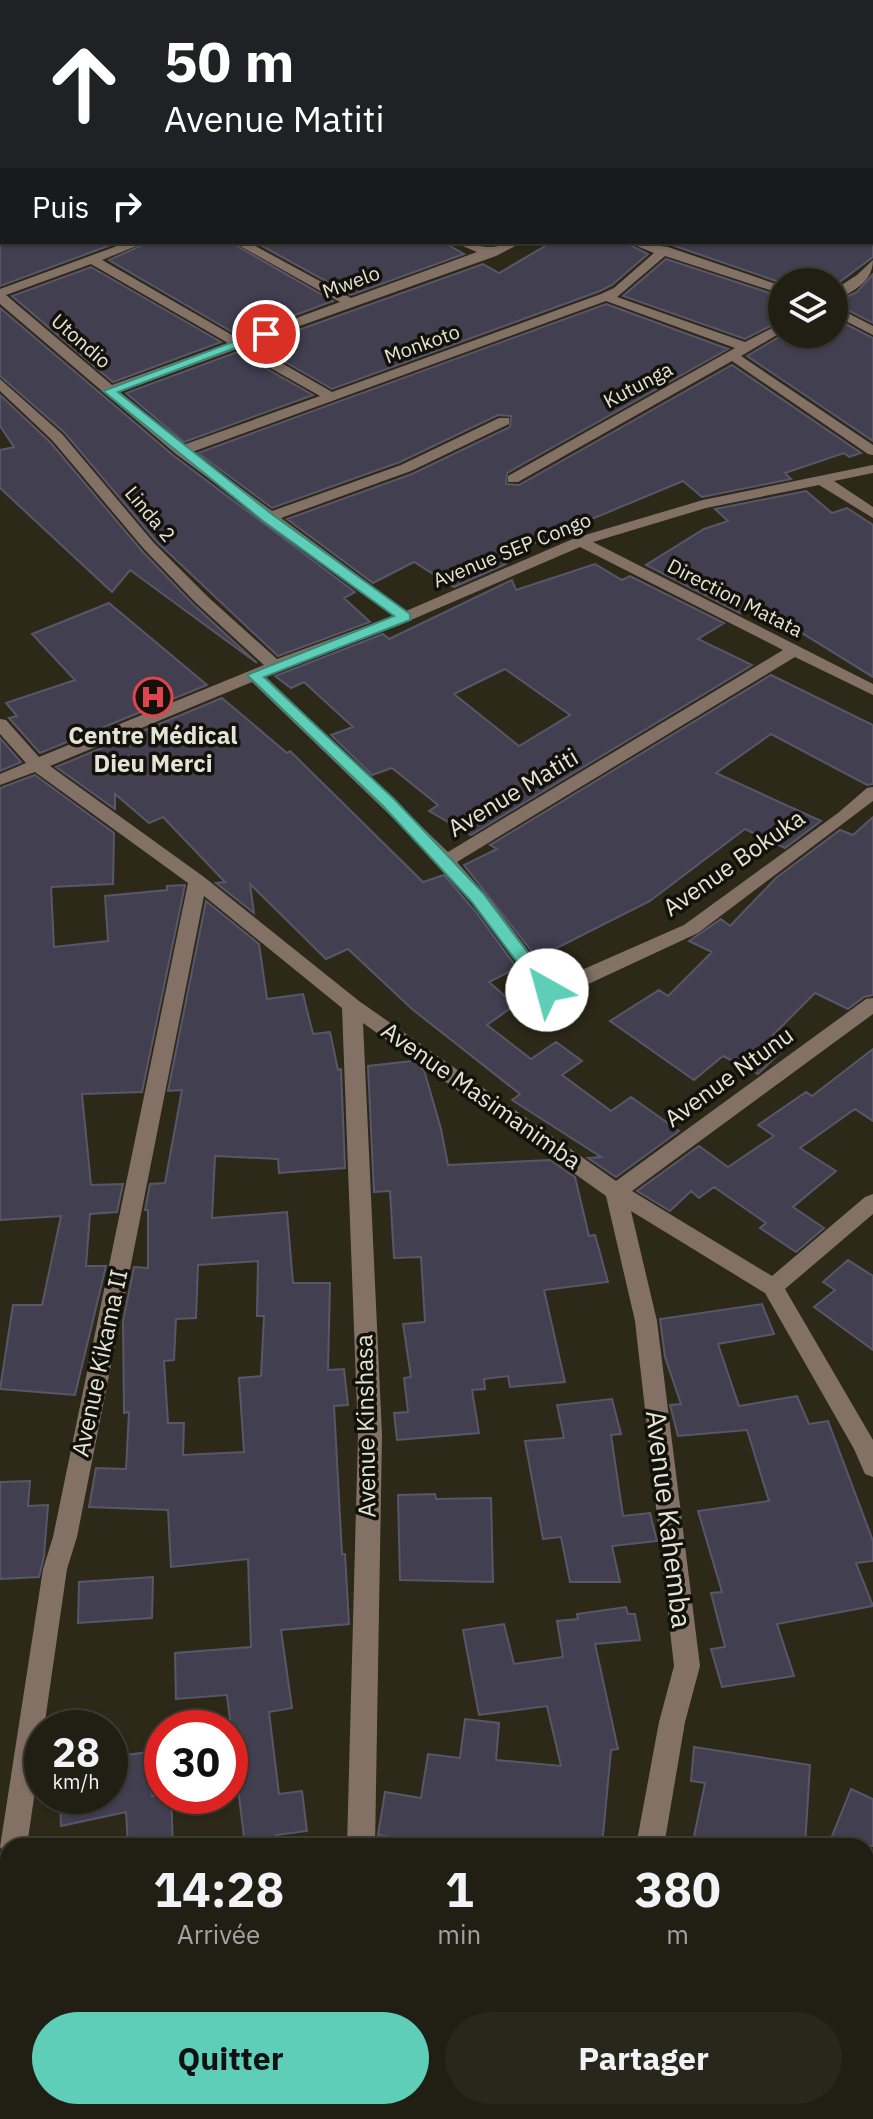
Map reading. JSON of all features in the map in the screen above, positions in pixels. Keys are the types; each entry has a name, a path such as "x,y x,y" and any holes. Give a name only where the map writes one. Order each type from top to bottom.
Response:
{"street":[{"path":"0,295 135,244"},
{"path":"243,244 351,303"},
{"path":"465,244 492,253"},
{"name":"Mwelo","path":"109,391 512,244"},
{"path":"641,244 768,285"},
{"name":"Monkoto","path":"181,451 606,297 619,291 664,250"},
{"path":"94,261 333,398"},
{"path":"848,287 862,278 873,264"},
{"name":"Utondio","path":"0,295 181,451 405,617"},
{"path":"606,297 748,348"},
{"path":"848,318 873,331"},
{"name":"Kutunga","path":"513,479 768,336"},
{"path":"733,356 873,451"},
{"name":"Linda 2","path":"0,383 57,437 149,546 202,600 275,666"},
{"path":"268,518 406,468 504,421"},
{"name":"Avenue SEP Congo","path":"0,780 275,666 405,617 580,541 703,504 873,469"},
{"path":"822,480 873,514"},
{"name":"Direction Matata","path":"580,541 873,690"},
{"name":"Avenue Matiti","path":"254,675 388,802 444,862 793,651"},
{"name":"Avenue Masimanimba","path":"0,724 36,764 198,881 352,1006 616,1192 773,1287 870,1452"},
{"name":"Avenue Bokuka","path":"444,862 484,906 547,990 560,989 691,929 844,817 873,792"},
{"name":"Avenue Kikama II","path":"14,1838 55,1569 65,1537 198,881"},
{"name":"Avenue Ntunu","path":"616,1192 873,1004"},
{"name":"Avenue Kinshasa","path":"352,1006 370,1435 361,1838"},
{"name":"Avenue Kahemba","path":"616,1192 646,1321 687,1666 672,1722 651,1838"},
{"path":"773,1287 873,1202"}],"building":[{"path":"0,244 114,244 0,286"},
{"path":"145,244 233,244 333,301 239,336 109,260"},
{"path":"446,244 464,254 351,295 262,246"},
{"path":"549,244 628,244 648,254 612,285 600,291 332,389 256,345 483,264 499,273"},
{"path":"669,244 873,244 873,257 848,276 848,268 768,268 768,278"},
{"path":"666,259 768,292 768,327 745,339 623,296"},
{"path":"91,267 221,342 113,382 12,296"},
{"path":"873,274 873,323 848,310 848,296 857,292"},
{"path":"606,304 728,349 507,473 506,484 519,485 732,365 861,453 849,457 844,453 785,473 791,479 702,497 683,481 503,556 506,564 454,587 414,562 373,583 287,519 412,474 510,427 511,416 498,415 400,462 272,508 198,453"},
{"path":"0,308 174,456 355,592 344,598 370,622 278,656 156,541 64,432 0,376"},
{"path":"848,325 873,338 873,441 747,356 768,344 768,348 848,348"},
{"path":"237,352 313,395 184,442 126,393"},
{"path":"0,395 50,442 142,551 194,605 257,663 130,570 112,592 0,488 0,450 14,447 0,426"},
{"path":"806,491 832,513 847,508 873,525 873,677 755,604 740,613 646,565 704,529 728,521 715,509"},
{"path":"595,564 622,580 630,576 724,623 698,639 752,665 471,835 429,811 438,805 392,768 372,775 331,735 353,727 304,682 291,688 275,676 383,634 389,639 512,580 516,590","holes":["505,669 570,715 519,746 454,694"]},
{"path":"109,603 207,685 40,753 9,718 17,716 6,703 75,680 32,634"},
{"path":"771,675 873,725 873,784 867,785 771,734 716,773 821,821 785,848 745,829 650,901 537,958 464,865 497,849 490,845"},
{"path":"222,698 287,753 290,751 423,882 444,875 476,912 517,968 489,982 515,1005 487,1025 531,1059 556,1042 582,1061 562,1075 611,1111 631,1097 679,1131 616,1177 588,1158 601,1157 512,1100 520,1094 412,1009 348,949 326,959 250,884 254,913 216,883 225,882 163,817 149,823 115,794 115,809 56,767"},
{"path":"0,738 21,762 0,771"},
{"path":"35,775 114,833 113,884 51,887 54,947 108,941 105,896 167,890 167,886 185,885 142,1092 82,1094 91,1185 123,1184 117,1212 90,1214 86,1266 106,1266 75,1395 0,1389 13,1305 42,1305 61,1216 0,1220 0,788"},
{"path":"873,817 873,995 864,997 848,1009 815,993 771,1037 788,1045 758,1074 723,1056 694,1080 610,1021 659,990 668,996 712,952 689,941 721,919 730,926 776,878 840,830 853,835"},
{"path":"206,901 259,944 267,999 303,994 313,1034 330,1032 338,1070 341,1069 345,1168 279,1173 278,1159 215,1156 212,1218 287,1212 293,1283 330,1283 328,1370 344,1369 348,1405 334,1406 349,1624 281,1630 292,1708 269,1712 279,1794 302,1791 307,1831 276,1835 276,1838 244,1838 241,1814 248,1814 248,1710 229,1710 227,1695 176,1699 175,1653 251,1647 248,1559 171,1567 168,1510 89,1507 96,1468 126,1469 129,1412 124,1413 123,1321 134,1267 148,1268 148,1210 145,1210 150,1184 165,1183 182,1090 168,1091","holes":["258,1261 257,1316 264,1316 261,1376 239,1378 244,1452 183,1455 184,1423 168,1423 164,1361 174,1360 176,1319 196,1318 198,1265"]},
{"path":"873,1049 873,1121 855,1109 800,1148 836,1171 793,1207 824,1228 796,1252 760,1228 766,1223 714,1187 699,1198 691,1191 670,1211 637,1191 699,1146 728,1167 774,1136 758,1125 806,1092 812,1096"},
{"path":"412,1061 424,1070 448,1165 550,1160 575,1177 589,1236 595,1235 608,1282 544,1290 565,1382 510,1387 508,1376 484,1379 485,1389 472,1390 479,1433 397,1440 394,1413 408,1412 404,1378 411,1377 403,1324 425,1322 421,1257 394,1258 390,1191 374,1192 368,1066"},
{"path":"848,1260 873,1276 873,1350 814,1307 835,1290 823,1282"},
{"path":"762,1304 774,1334 718,1344 739,1406 797,1396 809,1424 828,1421 873,1541 873,1561 856,1563 873,1606 777,1624 794,1676 722,1687 711,1649 725,1647 711,1593 722,1592 698,1511 769,1501 747,1430 678,1436 670,1405 681,1404 665,1357 660,1319"},
{"path":"612,1399 621,1434 611,1435 623,1516 650,1513 657,1541 612,1546 620,1582 570,1582 561,1537 543,1539 525,1441 564,1438 557,1405"},
{"path":"30,1481 28,1506 48,1505 39,1577 0,1579 0,1482"},
{"path":"435,1494 436,1499 491,1498 493,1582 400,1580 398,1495"},
{"path":"153,1577 152,1618 78,1623 79,1582"},
{"path":"626,1607 628,1614 635,1614 640,1640 595,1644 618,1749 611,1750 603,1838 397,1838 378,1835 385,1792 421,1798 428,1754 460,1758 465,1719 499,1723 496,1760 561,1766 547,1706 479,1715 463,1630 504,1624 514,1664 563,1657 557,1621 578,1619 577,1614"},
{"path":"694,1747 810,1765 805,1838 694,1838 705,1783 691,1781"},
{"path":"144,1753 144,1814 172,1814 173,1838 128,1838 128,1755"},
{"path":"851,1789 873,1799 873,1838 831,1838"},
{"path":"61,1814 117,1814 61,1826"}],"place":[{"name":"Centre Médical Dieu Merci","path":"153,697"}],"route":[{"path":"266,334 109,391 268,518 405,617 254,675 388,802 477,897 547,990"}]}
